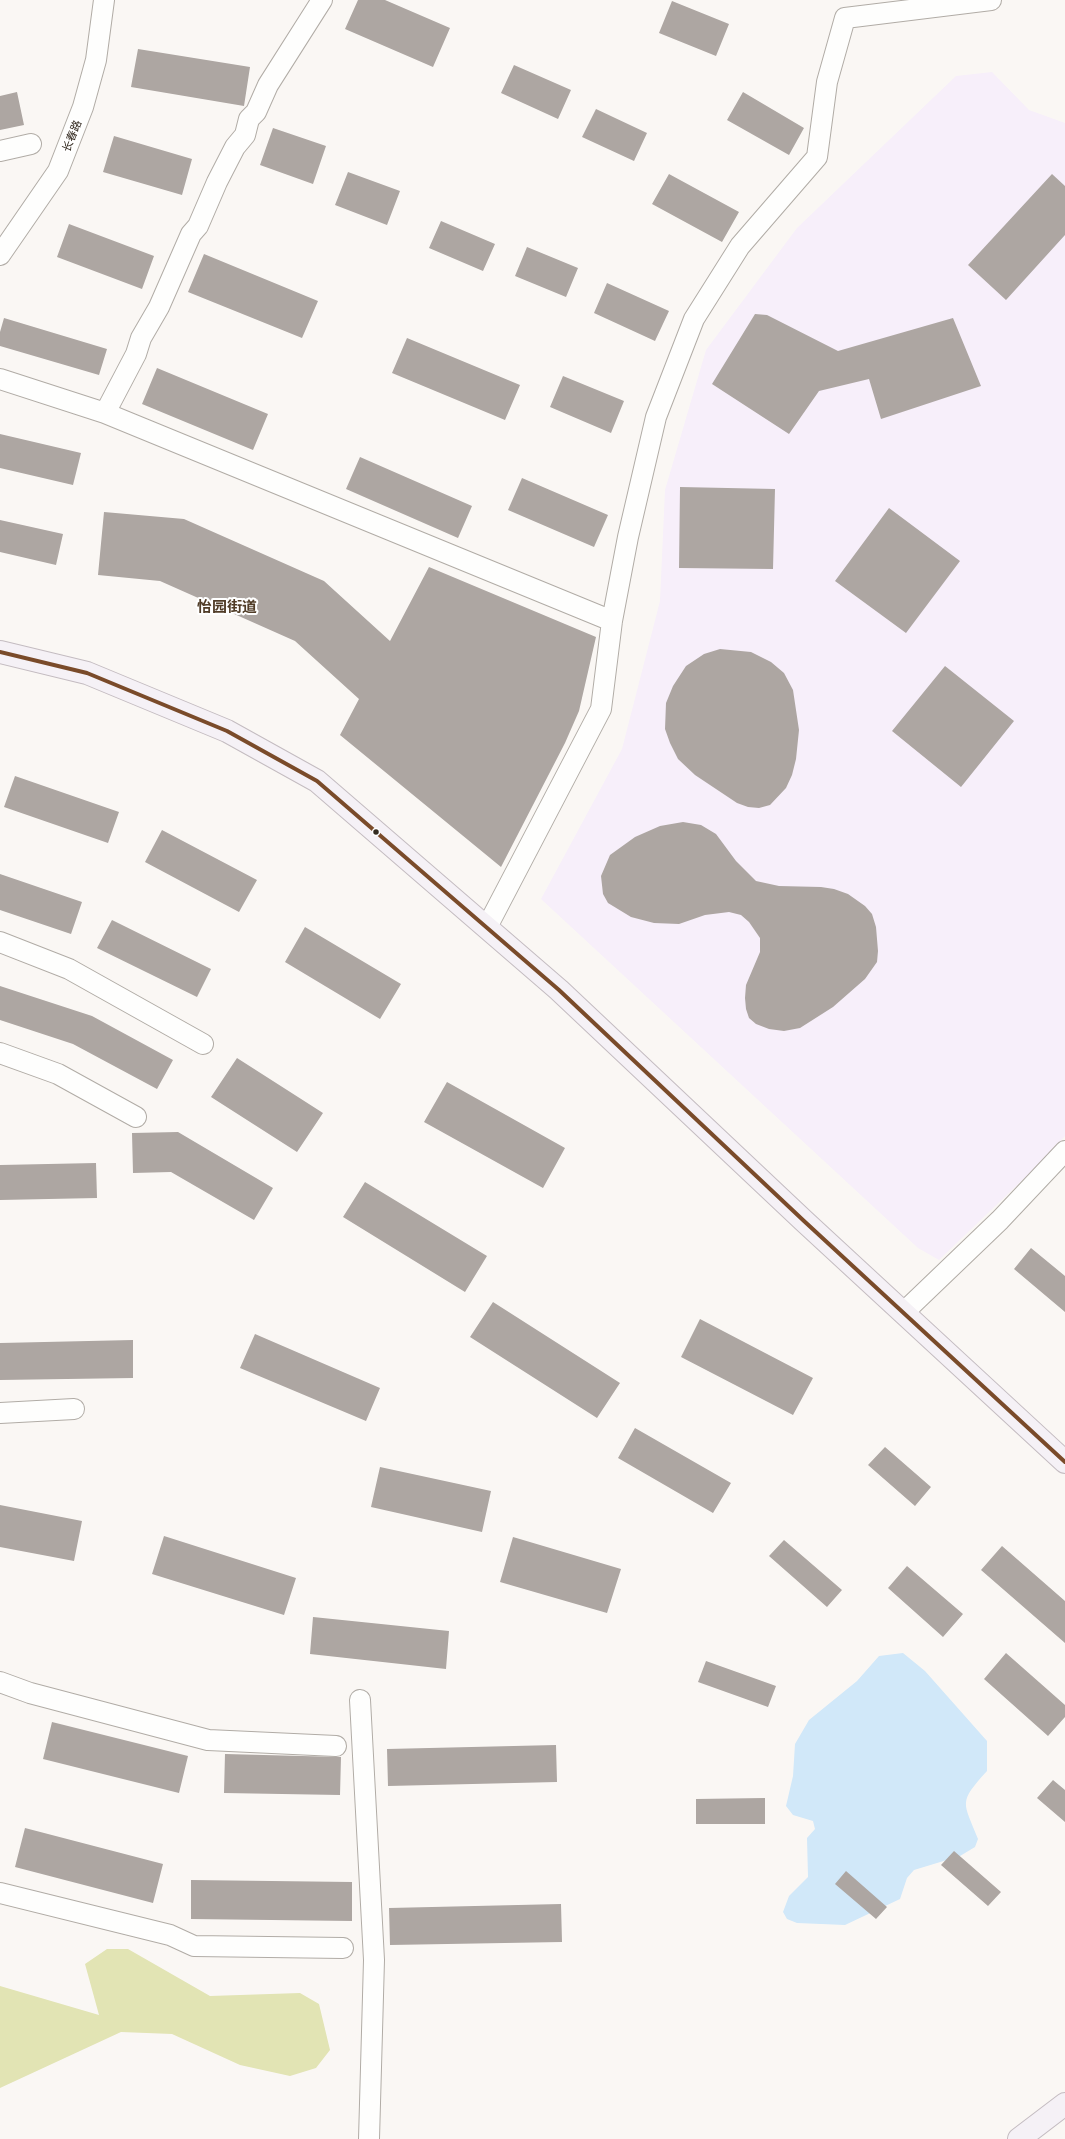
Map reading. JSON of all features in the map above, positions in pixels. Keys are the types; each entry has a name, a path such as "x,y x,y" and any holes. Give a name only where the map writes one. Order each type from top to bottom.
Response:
{"main road":[{"path":"0,652 94,676 227,731 317,780 559,990 903,1313 1065,1462"},
{"path":"1019,2139 1065,2104"}],"street":[{"name":"长春路","path":"0,255 58,171 83,107 96,60 104,0"},
{"path":"105,413 136,354 141,338 159,307 191,234 198,226 217,182 235,147 245,135 249,119 256,112 268,85 322,0"},
{"path":"487,927 601,709 612,621 628,537 656,417 694,319 740,246 817,156 827,82 845,18 991,0"},
{"path":"0,150 31,144"},
{"path":"0,378 105,413 612,621"},
{"path":"0,942 69,969 203,1044"},
{"path":"0,1053 58,1074 136,1118"},
{"path":"903,1313 1000,1220 1065,1151"},
{"path":"0,1413 74,1410"},
{"path":"0,1682 30,1692 208,1740 336,1746"},
{"path":"360,1700 374,1960 369,2139"},
{"path":"0,1893 170,1935 194,1946 342,1948"}],"shaded area":[{"path":"992,72 1029,110 1065,123 1065,1136 1037,1166 939,1260 918,1248 541,899 622,749 660,601 665,490 706,350 797,228 956,76"}],"green space":[{"path":"107,1949 128,1949 210,1996 300,1993 319,2004 330,2050 316,2068 290,2076 240,2065 172,2034 121,2032 0,2088 0,1986 99,2015 85,1964"}],"water":[{"path":"903,1653 925,1671 987,1741 987,1771 971,1790 967,1797 966,1803 969,1817 978,1839 975,1847 960,1856 914,1870 907,1878 900,1899 845,1925 797,1923 787,1919 783,1912 789,1896 808,1877 807,1838 815,1829 813,1821 793,1815 786,1806 793,1776 795,1744 809,1720 857,1681 879,1656"}],"building":[{"path":"358,0 385,0 450,28 433,67 345,29"},
{"path":"672,1 729,24 716,56 659,33"},
{"path":"138,49 250,67 244,106 131,87"},
{"path":"514,65 571,90 558,119 501,93"},
{"path":"17,92 24,125 0,130 0,96"},
{"path":"743,92 804,128 789,155 727,120"},
{"path":"596,109 647,133 634,161 582,137"},
{"path":"273,128 326,146 313,184 260,165"},
{"path":"114,136 192,159 182,195 103,172"},
{"path":"348,172 400,191 387,225 335,205"},
{"path":"669,174 739,212 722,242 652,204"},
{"path":"1052,174 1065,186 1065,235 1006,300 968,265"},
{"path":"441,221 495,244 483,271 429,248"},
{"path":"69,224 154,256 142,289 57,257"},
{"path":"527,247 578,268 566,297 515,276"},
{"path":"204,254 318,301 302,338 188,292"},
{"path":"607,283 669,311 655,341 594,313"},
{"path":"755,314 767,315 838,351 953,318 981,386 881,419 869,379 819,391 789,434 712,384"},
{"path":"4,318 107,349 99,375 0,346 0,332"},
{"path":"407,338 520,385 505,420 392,373"},
{"path":"157,368 268,414 253,450 142,404"},
{"path":"563,376 624,401 611,433 550,407"},
{"path":"0,434 81,453 73,485 0,468"},
{"path":"360,457 472,506 458,538 346,489"},
{"path":"522,478 608,515 594,547 508,510"},
{"path":"680,487 775,489 773,569 679,568"},
{"path":"889,508 960,561 906,633 835,581"},
{"path":"104,512 184,519 324,581 390,641 429,567 596,637 579,711 565,743 501,867 340,735 359,699 295,641 160,581 98,575"},
{"path":"0,520 63,534 56,565 0,552"},
{"path":"720,649 751,652 771,662 784,673 793,690 799,730 796,759 792,775 786,788 770,805 759,808 748,807 737,803 695,775 678,759 665,729 666,703 673,686 686,666 704,654"},
{"path":"945,666 1014,721 961,787 892,731"},
{"path":"15,776 119,812 108,843 4,807"},
{"path":"683,822 701,825 716,834 736,861 756,881 779,886 821,887 834,889 848,894 865,906 872,914 876,927 878,951 877,962 865,979 833,1007 800,1028 784,1031 769,1029 756,1024 749,1018 746,1009 746,985 760,952 760,938 749,922 741,915 729,912 705,915 679,924 654,923 631,917 608,903 603,894 601,876 610,855 635,837 660,826"},
{"path":"162,830 257,880 239,912 145,862"},
{"path":"0,874 82,902 71,934 0,910"},
{"path":"112,920 211,969 197,997 97,948"},
{"path":"305,927 401,984 380,1019 285,962"},
{"path":"0,986 92,1016 173,1060 157,1089 73,1044 0,1020"},
{"path":"237,1058 323,1113 297,1152 211,1097"},
{"path":"447,1082 565,1148 543,1188 424,1122"},
{"path":"178,1132 273,1188 254,1220 171,1172 133,1173 132,1133"},
{"path":"96,1163 97,1198 0,1200 0,1165"},
{"path":"365,1182 487,1256 465,1292 343,1217"},
{"path":"1031,1248 1065,1276 1065,1312 1014,1269"},
{"path":"493,1302 620,1383 597,1418 470,1337"},
{"path":"700,1319 813,1378 793,1415 681,1357"},
{"path":"255,1334 380,1388 366,1421 240,1368"},
{"path":"133,1340 133,1378 0,1380 0,1343"},
{"path":"635,1428 731,1483 713,1513 618,1458"},
{"path":"885,1447 931,1487 915,1506 868,1465"},
{"path":"380,1467 491,1491 482,1532 371,1507"},
{"path":"0,1505 82,1521 74,1561 0,1547"},
{"path":"164,1536 296,1578 284,1615 152,1574"},
{"path":"513,1537 621,1569 607,1613 500,1582"},
{"path":"784,1540 842,1590 827,1607 769,1556"},
{"path":"1002,1546 1065,1601 1065,1643 981,1570"},
{"path":"907,1566 963,1614 943,1637 888,1588"},
{"path":"313,1617 449,1631 446,1669 310,1654"},
{"path":"1006,1653 1065,1705 1065,1717 1048,1736 984,1679"},
{"path":"706,1661 776,1686 768,1707 698,1682"},
{"path":"52,1722 188,1756 179,1793 43,1759"},
{"path":"556,1745 557,1782 388,1786 387,1749"},
{"path":"225,1754 341,1757 340,1795 224,1793"},
{"path":"1053,1780 1065,1790 1065,1822 1037,1798"},
{"path":"765,1798 765,1824 696,1824 696,1799"},
{"path":"25,1828 163,1864 153,1903 15,1867"},
{"path":"954,1851 1001,1892 988,1906 941,1865"},
{"path":"846,1871 887,1907 876,1919 835,1884"},
{"path":"191,1880 352,1882 352,1921 191,1919"},
{"path":"561,1904 562,1942 390,1945 389,1908"}],"transit line":[{"path":"0,652 87,673 227,731 317,781 559,990 804,1221 1065,1462"}],"district":[{"name":"怡园街道","path":"227,607"}]}
